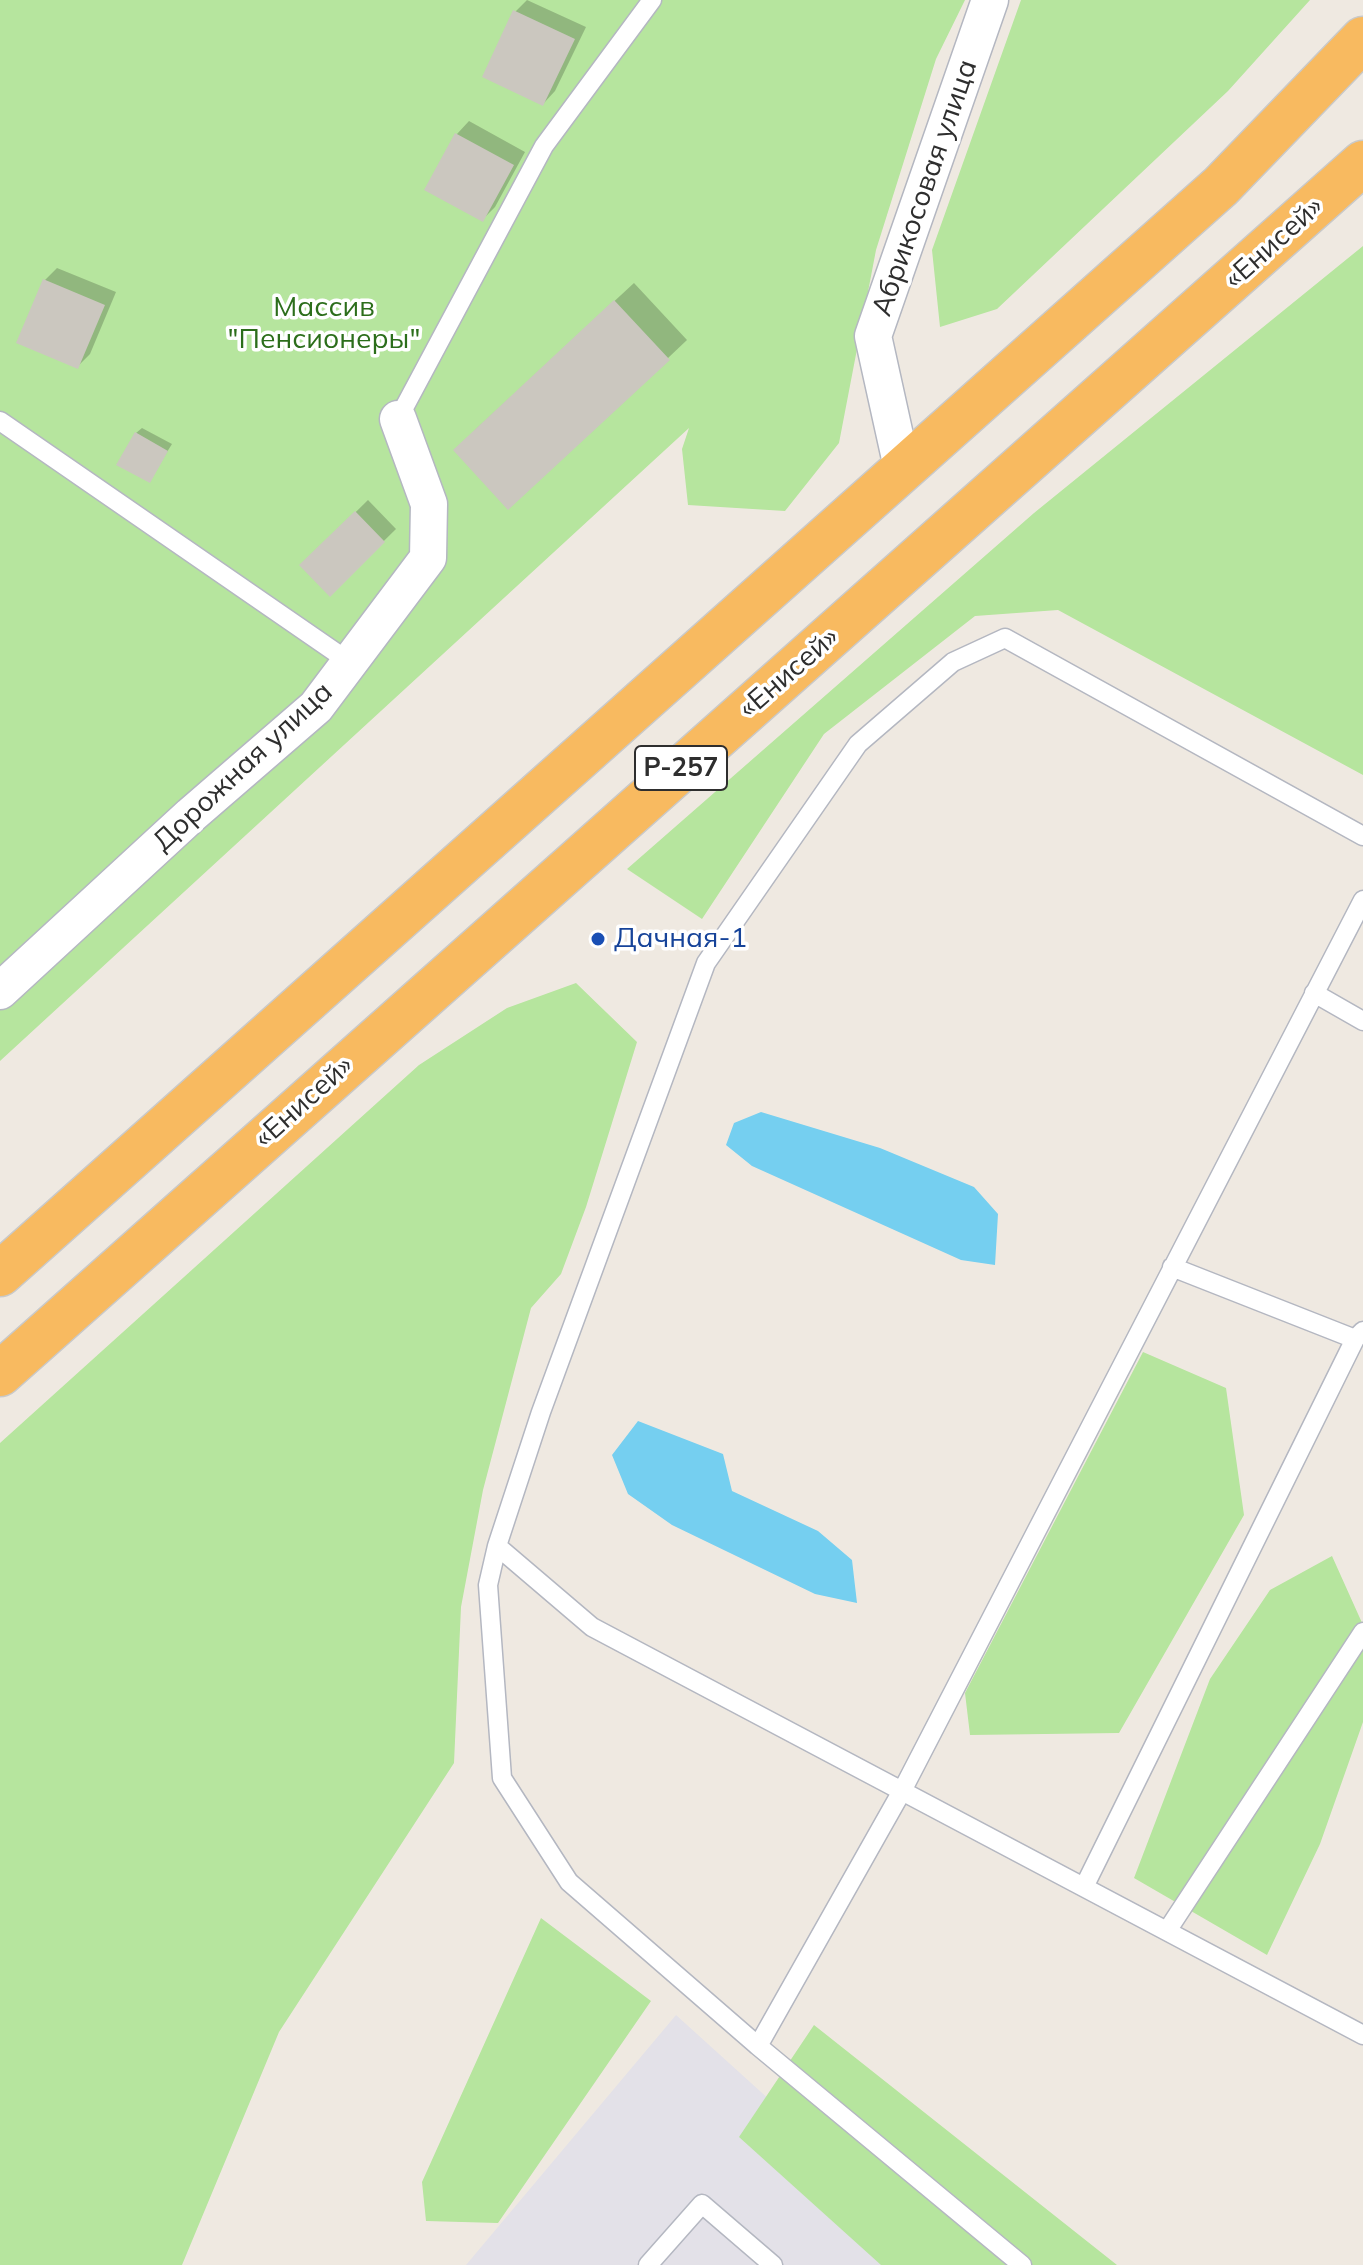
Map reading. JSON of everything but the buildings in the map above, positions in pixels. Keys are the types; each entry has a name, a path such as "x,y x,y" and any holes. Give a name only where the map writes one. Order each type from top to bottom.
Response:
{"highway":[{"name":"Р-257","path":"0,1274 1221,186 1356,46"},
{"name":"«Енисей»","path":"0,1374 1363,163"}],"street":[{"name":"Абрикосовая улица","path":"903,472 873,336 990,0"},
{"name":"Дорожная улица","path":"0,991 191,815 316,707 428,558 429,504 398,419"}],"lane":[{"path":"398,419 544,146 652,0"},
{"path":"0,421 351,663"},
{"path":"1022,2265 758,2046 569,1882 502,1778 488,1585 497,1546 541,1412 706,963 858,744 953,662 1005,638 1363,836"},
{"path":"758,2046 902,1791 1314,993 1360,911"},
{"path":"1314,993 1363,1021"},
{"path":"1084,1887 1359,1335 1172,1267"},
{"path":"497,1546 592,1627 1363,2035"},
{"path":"1167,1931 1363,1632"},
{"path":"648,2265 702,2204 773,2265"}],"shaded area":[{"path":"676,2015 952,2265 466,2265"}],"green space":[{"name":"Массив \"Пенсионеры\"","path":"0,0 965,0 936,59 876,250 839,443 785,511 688,505 682,449 689,428 0,1061"},
{"path":"1021,0 1310,0 1228,91 997,309 940,327 932,250"},
{"path":"1363,246 1363,775 1058,610 975,616 824,734 702,919 627,869 1034,513"},
{"path":"576,983 637,1042 586,1207 561,1274 531,1308 483,1490 461,1607 454,1763 279,2032 182,2265 0,2265 0,1443 419,1065 507,1008"},
{"path":"1143,1352 1226,1388 1244,1515 1119,1733 970,1735 965,1693"},
{"path":"1332,1556 1363,1625 1363,1722 1320,1844 1267,1955 1134,1878 1210,1679 1270,1590"},
{"path":"541,1918 651,2001 498,2223 426,2221 422,2182"},
{"path":"814,2025 1117,2265 881,2265 739,2137"}],"water":[{"path":"761,1112 880,1148 974,1187 998,1214 995,1265 961,1260 752,1166 726,1145 734,1123"},
{"path":"638,1421 723,1454 732,1491 818,1531 852,1560 857,1603 815,1594 672,1525 628,1494 612,1455"}],"place":[{"name":"Дачная-1","path":"598,939"}]}
